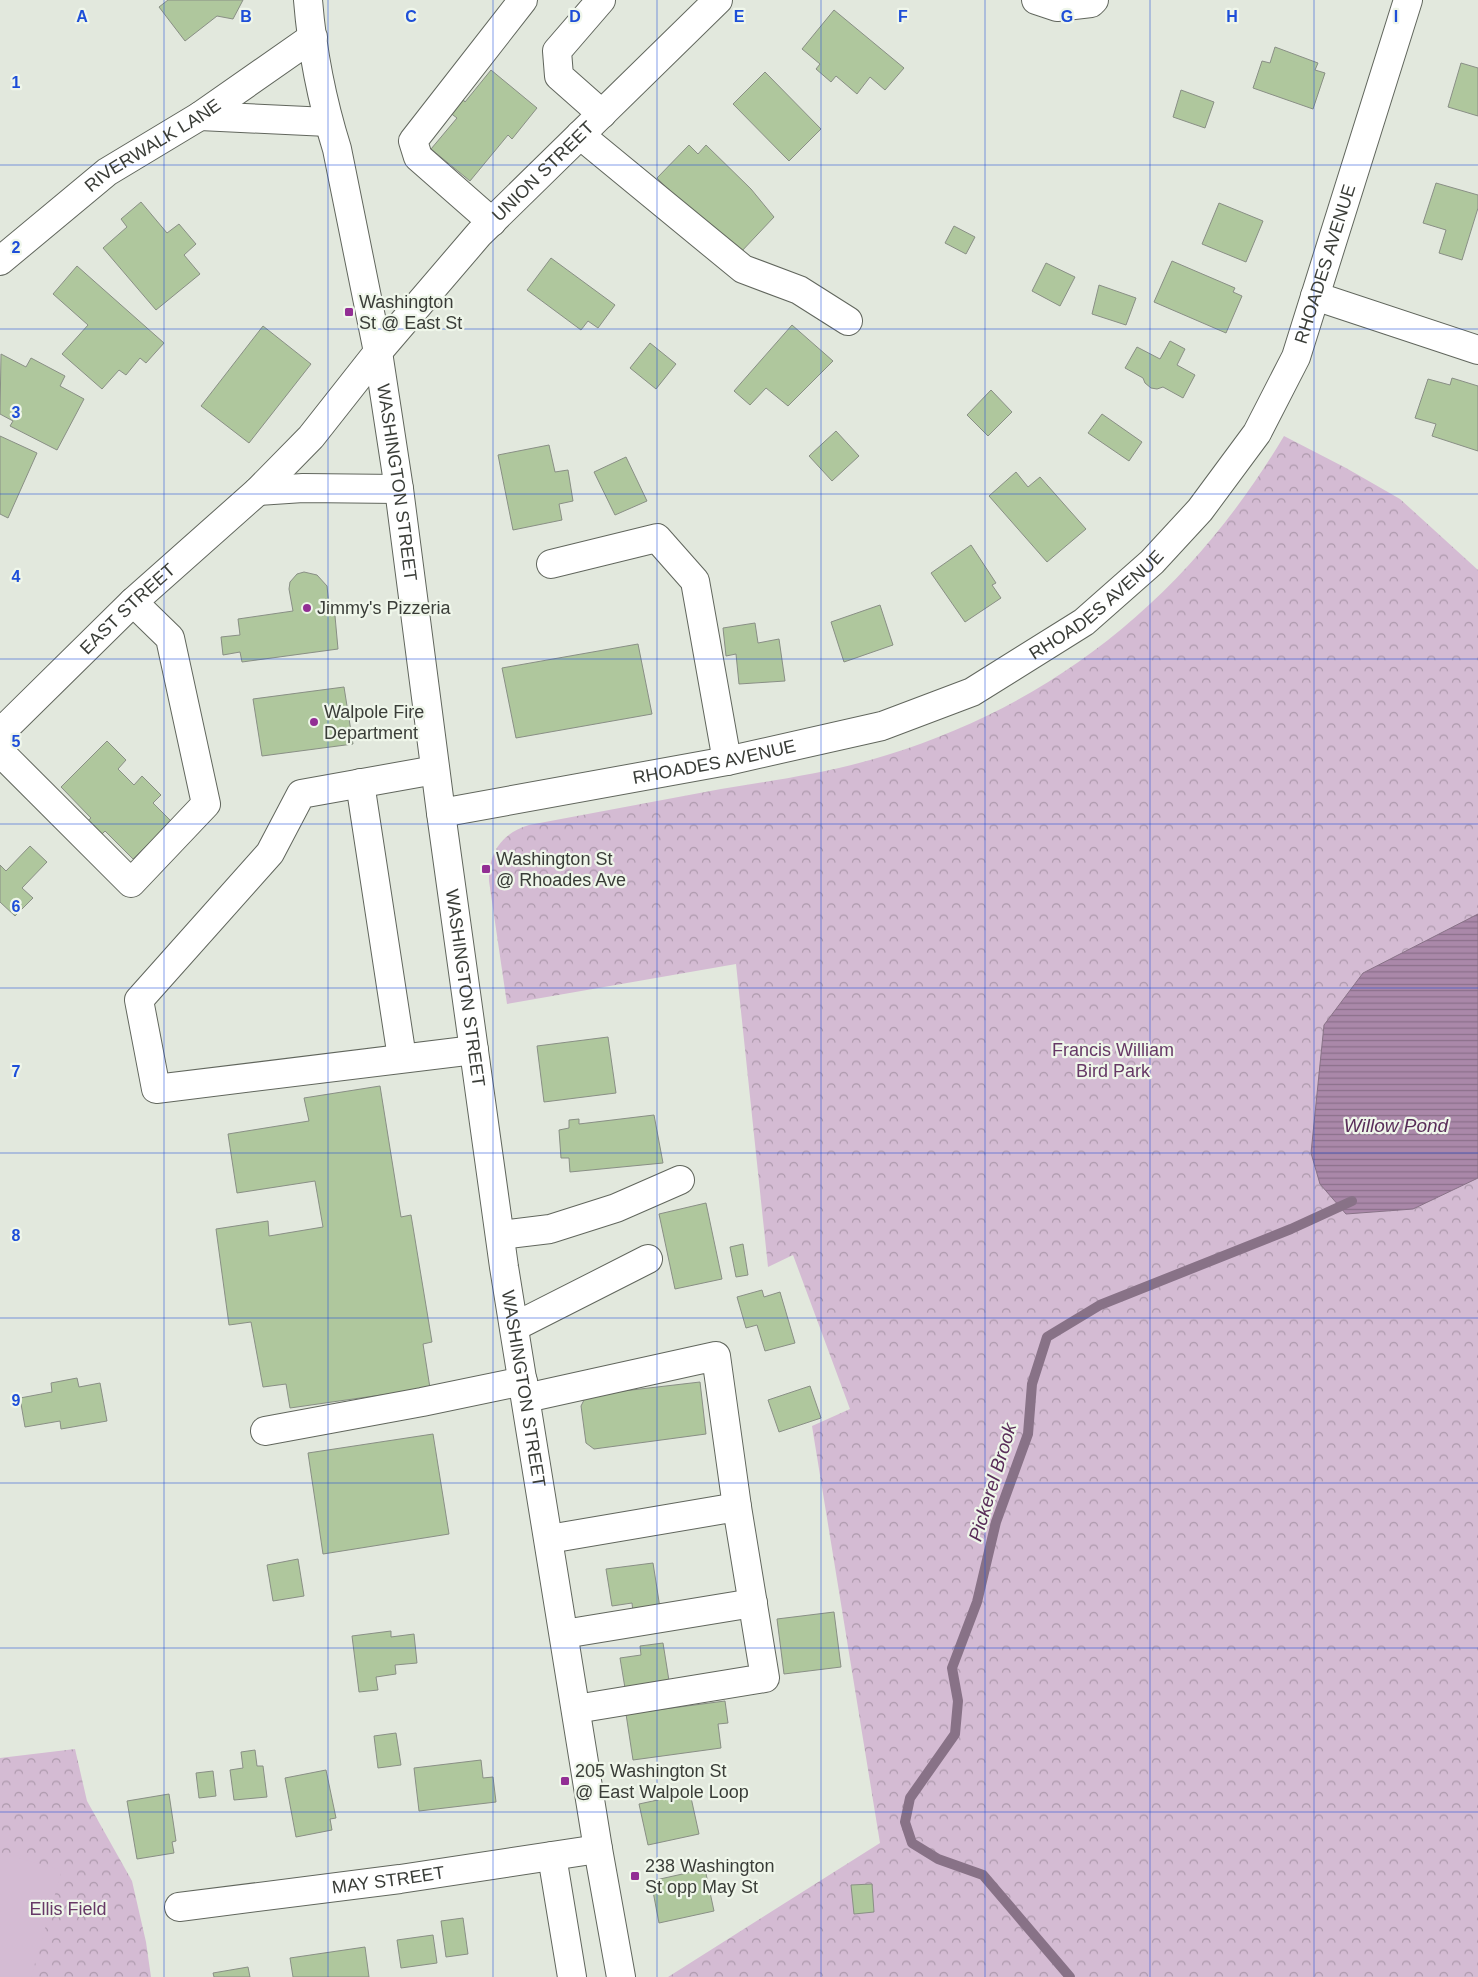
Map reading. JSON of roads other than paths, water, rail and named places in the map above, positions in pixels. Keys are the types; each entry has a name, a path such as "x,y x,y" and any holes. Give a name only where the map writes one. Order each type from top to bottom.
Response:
{"street":[{"name":"WASHINGTON STREET","path":"308,0 328,122 337,148 378,352 399,489 435,770 500,1235 598,1850 621,1977"},
{"path":"492,222 418,157 413,141 523,0"},
{"path":"600,0 557,51 560,76 602,114"},
{"path":"1036,0 1057,7 1091,3 1094,0"},
{"name":"RHOADES AVENUE","path":"441,813 727,761 882,726 972,692 1084,622 1152,562 1200,510 1257,433 1296,357 1408,0"},
{"name":"UNION STREET","path":"378,352 492,222 714,1"},
{"name":"RIVERWALK LANE","path":"0,261 107,172 200,116 313,37"},
{"path":"200,116 328,122"},
{"path":"580,135 743,268 799,290 848,321"},
{"path":"1315,296 1478,350"},
{"name":"EAST STREET","path":"0,733 133,602 258,491 311,437 378,352"},
{"path":"258,491 302,488 399,489"},
{"path":"552,564 657,538 695,581 727,761"},
{"path":"0,752 131,883 206,804 170,638 133,602"},
{"path":"435,770 300,794 270,853 139,1000 156,1089 474,1050"},
{"path":"360,783 402,1058"},
{"path":"500,1235 550,1230 616,1208 680,1180"},
{"path":"514,1327 648,1260"},
{"path":"265,1431 422,1402 524,1390 716,1356 737,1507 765,1678 576,1709"},
{"path":"549,1539 737,1507"},
{"path":"564,1634 753,1603"},
{"name":"MAY STREET","path":"179,1907 400,1879 598,1850"},
{"path":"552,1856 572,1977"}],"water":[{"name":"Willow Pond","path":"1478,914 1478,1178 1413,1209 1346,1214 1320,1184 1311,1153 1324,1025 1363,973"}],"waterway":[{"name":"Pickerel Brook","path":"1070,1977 983,1875 938,1859 912,1843 905,1822 910,1798 955,1734 958,1701 952,1668 977,1602 996,1522 1028,1434 1032,1384 1047,1337 1100,1305 1291,1229 1352,1201"}],"place":[{"name":"Washington St @ East St","path":"349,312"},
{"name":"Jimmy's Pizzeria","path":"307,608"},
{"name":"Walpole Fire Department","path":"314,722"},
{"name":"Washington St @ Rhoades Ave","path":"486,869"},
{"name":"205 Washington St @ East Walpole Loop","path":"565,1781"},
{"name":"238 Washington St opp May St","path":"635,1876"}],"park label":[{"name":"Francis William Bird Park","path":"1113,1060"},
{"name":"Ellis Field","path":"68,1909"}]}
